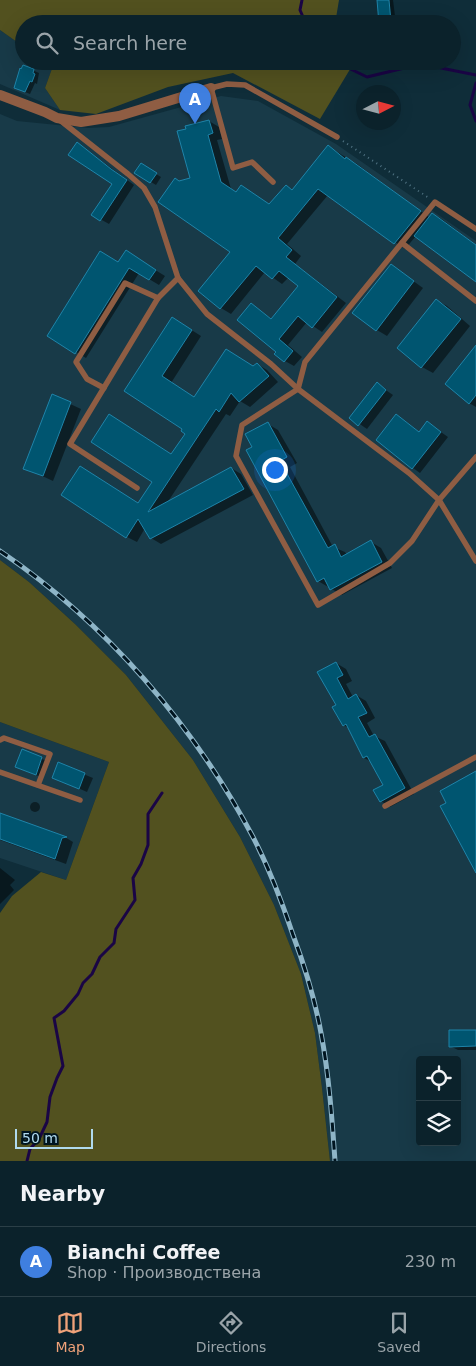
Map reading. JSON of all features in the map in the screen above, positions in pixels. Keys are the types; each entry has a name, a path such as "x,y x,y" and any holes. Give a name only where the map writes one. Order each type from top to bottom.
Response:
{"street":[{"path":"0,95 57,118 80,122 102,119 210,88"}],"lane":[{"path":"273,182 252,162 233,168 210,88 227,84 245,86 337,137"},
{"path":"57,118 144,188 155,207 178,278 207,314 271,364 298,389 409,473 439,500 476,560"},
{"path":"476,229 435,202 306,362 298,389 242,424 236,456 318,605 390,563 412,541 439,500 476,457"},
{"path":"402,242 476,301"},
{"path":"137,488 70,444 158,298 178,278"},
{"path":"104,388 87,379 76,362 125,283 158,298"},
{"path":"0,740 4,738 50,754 38,785"},
{"path":"385,806 476,757"},
{"path":"0,772 80,800"}],"path":[{"path":"337,137 435,202"}],"shaded area":[{"path":"0,0 339,0 336,15 15,15 15,41 0,30"},
{"path":"0,30 15,41 15,70 51,70 45,88 60,110 0,84"},
{"path":"51,70 350,70 320,119 233,73 168,87 96,114 60,110 45,88"},
{"path":"221,96 258,101 336,144 476,241 476,1161 330,1161 315,1033 301,974 274,905 240,837 193,760 126,675 75,624 29,582 0,560 0,114 17,121 88,128 109,127"},
{"path":"0,560 29,582 75,624 126,675 193,760 240,837 274,905 301,974 315,1033 330,1161 0,1161 0,913 12,896 41,872 66,880 109,762 0,722"},
{"path":"0,722 109,762 66,880 0,858"}],"building":[{"path":"377,0 389,0 390,15 378,15"},
{"path":"19,70 34,70 33,73 35,74 32,82 30,81 25,92 14,88"},
{"path":"209,120 213,133 208,135 221,182 236,192 241,185 269,204 286,185 292,190 328,145 345,159 346,157 421,211 394,244 318,189 278,238 292,250 286,257 337,297 312,328 298,316 279,339 293,351 284,362 274,354 276,352 237,320 251,303 271,319 298,286 279,271 272,279 256,266 220,309 198,291 230,252 158,202 175,178 179,181 190,178 177,131 186,129 185,126"},
{"path":"77,142 127,180 100,221 91,215 112,184 68,155"},
{"path":"141,163 157,173 150,183 134,173"},
{"path":"432,213 476,245 476,282 414,236"},
{"path":"126,250 156,270 149,280 129,268 75,354 47,336 100,251 118,262"},
{"path":"391,264 414,281 376,331 352,313"},
{"path":"436,299 461,319 421,368 397,348"},
{"path":"172,317 192,330 162,376 194,397 226,349 253,366 257,363 269,376 239,402 231,393 219,412 216,409 148,512 231,467 244,489 150,539 138,519 126,538 61,495 80,466 138,503 152,482 91,442 109,414 171,454 185,434 181,431 182,429 124,391"},
{"path":"476,345 476,395 469,404 445,384"},
{"path":"377,382 386,390 358,426 349,418"},
{"path":"52,394 71,402 43,476 23,469"},
{"path":"396,414 419,432 427,421 441,432 412,469 376,440"},
{"path":"268,422 287,457 280,461 328,548 335,544 341,557 371,540 382,562 330,590 324,578 317,582 246,450 252,447 245,434"},
{"path":"336,662 343,675 337,678 348,699 356,694 367,713 358,717 369,737 375,734 405,788 380,802 373,790 383,785 367,756 363,758 346,724 343,726 332,707 336,705 317,672"},
{"path":"22,749 42,757 36,775 15,767"},
{"path":"58,762 85,773 79,789 52,778"},
{"path":"476,771 476,873 440,806 446,803 440,791"},
{"path":"0,813 67,837 62,838 55,859 0,839"},
{"path":"449,1030 476,1030 476,1046 449,1047"}],"waterway":[{"path":"302,0 300,10 302,15"},
{"path":"353,70 367,77 396,70"},
{"path":"451,70 476,75"},
{"path":"476,83 470,105 476,121"},
{"path":"27,1161 30,1149 39,1139 47,1122 50,1097 63,1066 54,1018 64,1011 78,994 83,983 92,974 100,957 114,943 116,929 135,900 133,878 148,845 148,814 162,793"}],"railway":[{"path":"0,551 39,579 76,610 111,643 144,679 175,716 203,755 253,837 280,898 313,996 326,1065 335,1161"}],"place":[{"name":"Bianchi Coffee","path":"195,124"}]}
